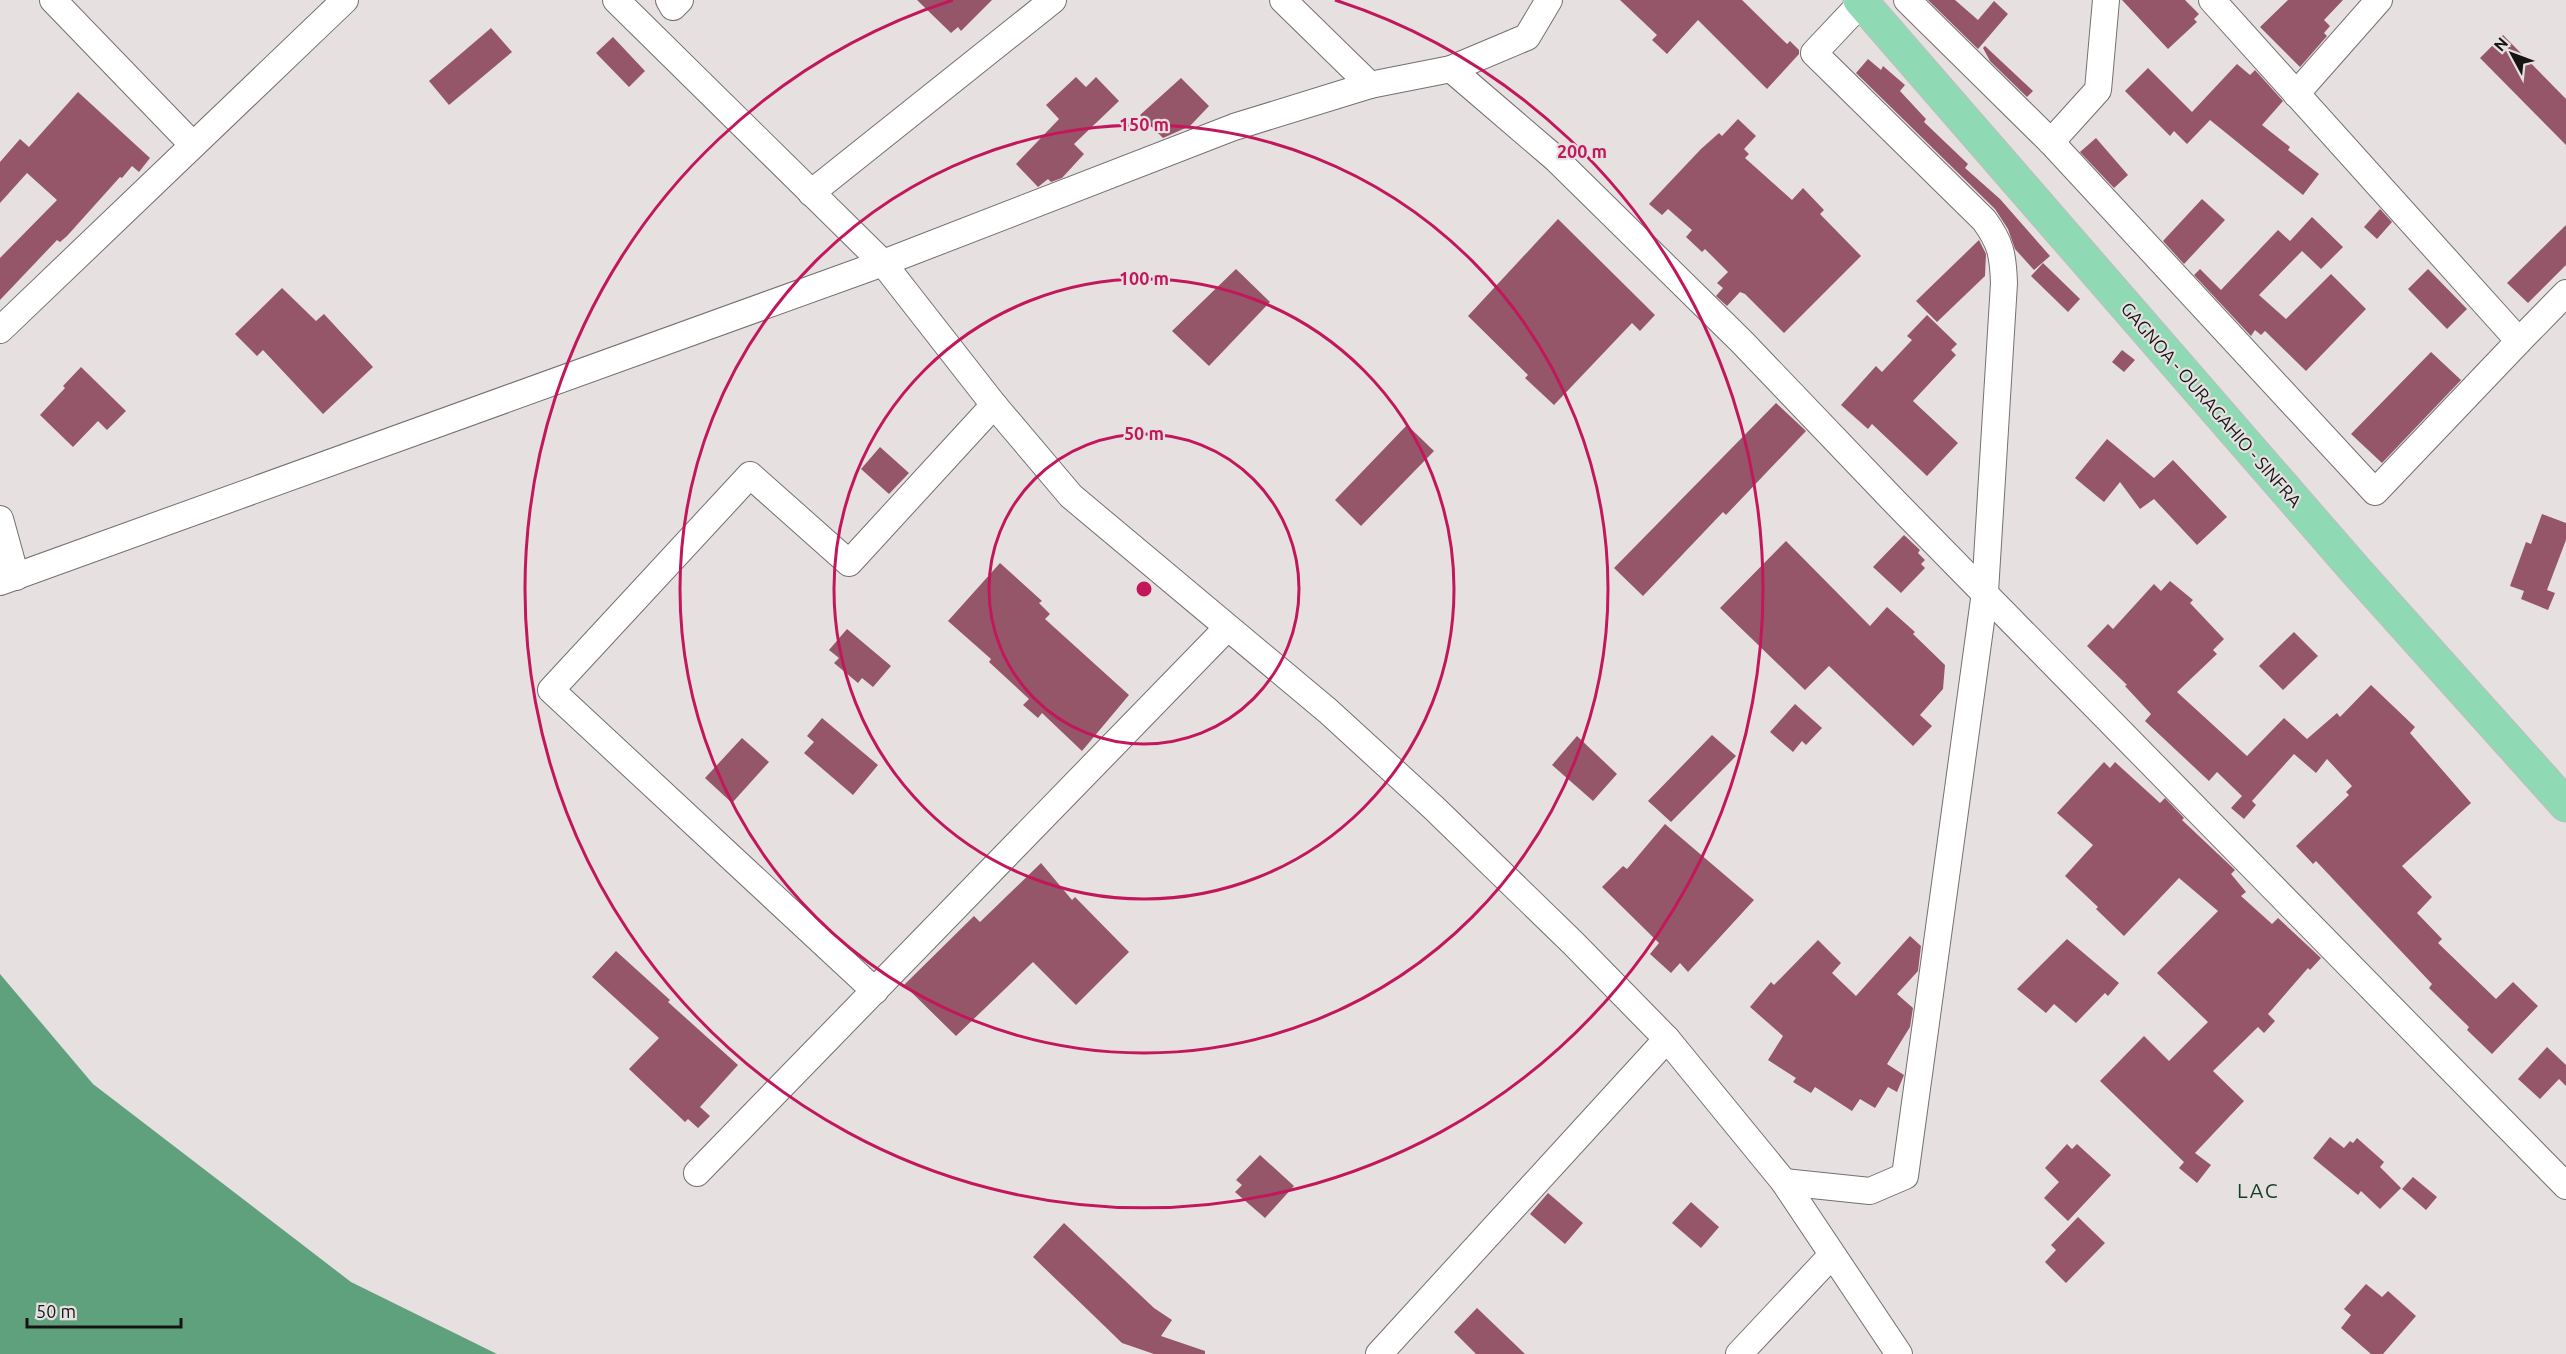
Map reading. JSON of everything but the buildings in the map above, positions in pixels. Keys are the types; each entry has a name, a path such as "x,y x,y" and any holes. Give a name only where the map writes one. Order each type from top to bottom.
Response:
{"main road":[{"name":"GAGNOA - OURAGAHIO - SINFRA","path":"1862,1 2349,563 2566,805"}],"street":[{"path":"53,0 194,145"},
{"path":"0,330 345,0"},
{"path":"616,0 883,263 994,405 1071,496 1328,711 1434,808 1574,943 1667,1039 1784,1182 1899,1354"},
{"path":"669,0 673,7 680,0"},
{"path":"812,193 1053,0"},
{"path":"1283,0 1370,85"},
{"path":"0,519 8,580 883,263 1234,127 1370,85 1451,69 1527,37 1549,0"},
{"path":"1907,0 2051,142 2375,492 2566,293"},
{"path":"2051,142 2098,90 2106,0"},
{"path":"2212,0 2519,340"},
{"path":"2296,94 2379,0"},
{"path":"1784,1182 1870,1191 1905,1176 1985,592 2003,295 2003,256 1997,238 1983,220 1814,53 1862,1"},
{"path":"1451,69 1556,159 1742,342 2566,1186"},
{"path":"875,991 551,690 750,475 849,563 994,405"},
{"path":"697,1173 1227,628"},
{"path":"1379,1354 1667,1039"},
{"path":"1739,1354 1832,1255"}],"shaded area":[{"path":"0,974 93,1084 351,1282 497,1354 0,1354"}],"district":[{"name":"LAC","path":"2258,1191"}]}
